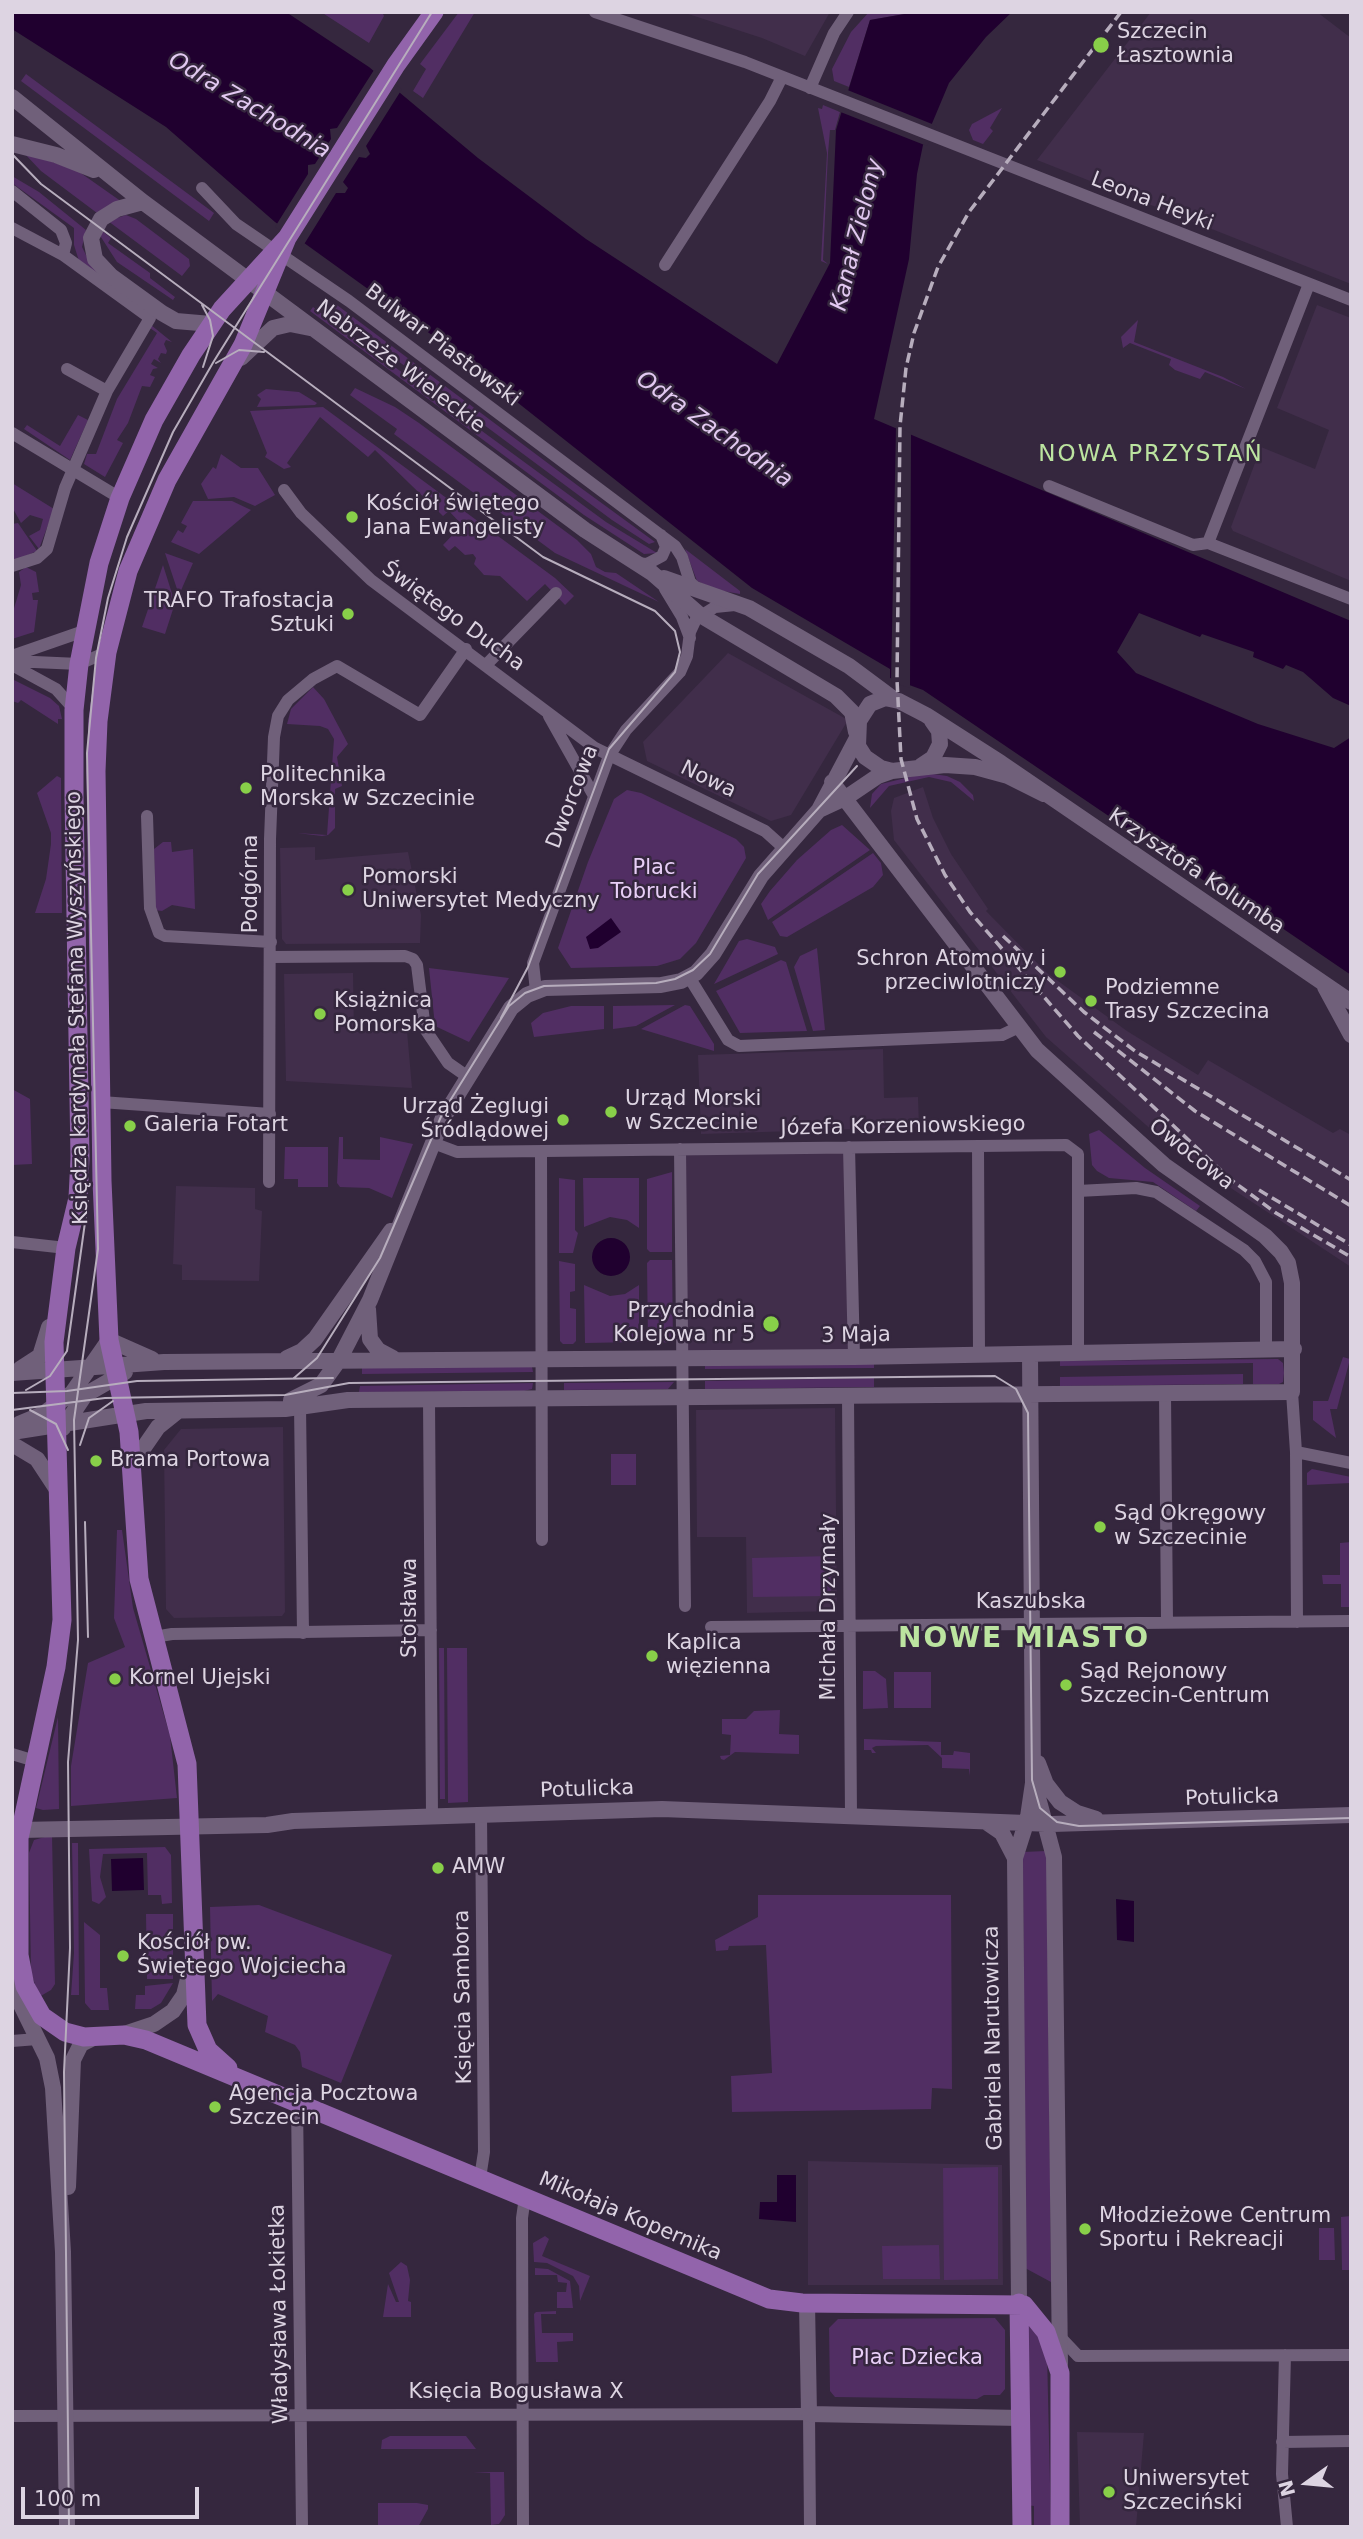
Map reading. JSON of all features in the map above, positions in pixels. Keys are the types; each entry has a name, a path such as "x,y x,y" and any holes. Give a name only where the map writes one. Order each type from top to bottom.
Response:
{"main road":[{"path":"391,72 422,12"},
{"path":"391,72 434,12"},
{"name":"Księdza kardynała Stefana Wyszyńskiego","path":"191,1826 187,1764 139,1579 133,1533 126,1413 96,1371 109,1340 101,1102 96,760 107,652 128,571 148,522 167,480 230,370 265,293 274,260 391,72"},
{"name":"Księdza kardynała Stefana Wyszyńskiego","path":"16,1831 56,1667 62,1622 60,1422 54,1333 66,1248 78,1198 80,1158 74,710 84,631 99,563 120,498 169,391 211,324 248,280 274,260"},
{"path":"191,1826 192,1947 196,2020 201,2038 216,2059 243,2078"},
{"path":"16,1831 15,1933 25,1986 44,2018 68,2033 141,2038 243,2078"},
{"name":"Mikołaja Kopernika","path":"243,2078 755,2294 807,2303 1019,2303"},
{"name":"Gabriela Narutowicza","path":"1021,2527 1019,2303 1030,2309 1044,2327 1060,2373 1060,2527"}],"street":[{"name":"Leona Heyki","path":"595,12 832,96 1351,300"},
{"path":"810,88 831,38 848,12"},
{"path":"666,265 771,101 782,77"},
{"name":"Nabrzeże Wieleckie","path":"12,97 143,202 652,573 700,615 834,694 852,712 857,735"},
{"name":"Nabrzeże Wieleckie","path":"12,145 80,163 126,189"},
{"name":"Bulwar Piastowski","path":"202,188 236,224 309,277 349,301 661,535 680,551 690,582 699,591"},
{"path":"13,195 61,230 66,243 63,255"},
{"path":"143,202 117,209 101,219 91,238 95,260 111,276 176,321 211,324"},
{"path":"12,228 63,255 150,318 107,391 65,488 47,549 37,558 12,566"},
{"path":"1208,543 1309,284"},
{"name":"Księdza kardynała Stefana Wyszyńskiego","path":"230,370 273,328 296,324 318,332"},
{"path":"67,369 107,391"},
{"path":"12,433 120,498"},
{"path":"1049,486 1193,545 1208,543 1351,598"},
{"name":"Świętego Ducha","path":"284,491 301,513 370,580 609,756"},
{"path":"634,562 647,564 662,556 666,547 661,535"},
{"path":"652,573 676,606 690,639"},
{"name":"Nabrzeże Wieleckie","path":"652,573 749,608 849,666 892,698"},
{"path":"487,664 556,593"},
{"path":"700,615 719,606 749,608"},
{"name":"Dworcowa","path":"536,990 533,962 609,756 626,730 680,672 687,656 692,627 700,615"},
{"path":"12,661 84,631"},
{"name":"Podgórna","path":"269,1182 274,737 283,708 313,679 337,666 420,715 466,649"},
{"path":"12,661 79,664 107,652"},
{"path":"12,661 56,689 74,710"},
{"path":"251,1409 311,1392 323,1382 339,1360 370,1300 447,1112 507,1015 523,998 536,990 557,987 661,985 689,978 713,954 754,886 819,810 832,782 853,750 862,716 871,704 892,698"},
{"name":"Krzysztofa Kolumba","path":"892,698 931,720 1044,794 1351,1002"},
{"name":"Świętego Ducha","path":"545,710 594,796"},
{"path":"923,766 938,751 939,733 931,720"},
{"path":"857,735 865,757 881,768 892,771"},
{"name":"Nowa","path":"609,756 767,832 785,849"},
{"name":"Krzysztofa Kolumba","path":"892,771 923,766 986,769 1018,780 1044,794"},
{"path":"819,810 847,797 878,776 892,771"},
{"path":"832,782 847,797"},
{"name":"Owocowa","path":"847,797 1019,1027 1046,1058 1151,1154 1265,1236 1281,1252 1291,1277 1297,1622"},
{"path":"147,816 150,908 159,933 165,936 271,942"},
{"path":"271,957 405,956 413,959 417,965 425,1029 449,1064 468,1077"},
{"path":"689,978 731,1043 744,1047 1002,1035 1019,1027"},
{"name":"Krzysztofa Kolumba","path":"1324,985 1351,1035"},
{"path":"101,1102 270,1114"},
{"name":"Józefa Korzeniowskiego","path":"433,1143 455,1152 1060,1144 1078,1154 1078,1191"},
{"path":"978,1146 979,1354"},
{"path":"849,1147 854,1357"},
{"path":"680,1149 685,1606"},
{"path":"541,1151 542,1540"},
{"path":"1078,1353 1078,1191 1136,1188 1156,1192 1244,1250 1255,1261 1266,1282 1266,1349"},
{"path":"276,1360 296,1355 313,1342 406,1209"},
{"path":"12,1242 66,1248"},
{"path":"12,1372 31,1364 41,1354 61,1284"},
{"path":"370,1300 370,1339 381,1353 400,1360"},
{"path":"109,1340 139,1355 168,1362"},
{"name":"3 Maja","path":"168,1362 682,1359 1293,1349"},
{"path":"1030,1354 1031,1394"},
{"path":"12,1372 56,1369 96,1371 168,1362"},
{"path":"60,1422 96,1371"},
{"path":"12,1429 126,1413 251,1409 343,1400 1292,1392"},
{"path":"1165,1393 1167,1622"},
{"name":"Gabriela Narutowicza","path":"1019,2303 1016,1858 1027,1823 1034,1775 1031,1394"},
{"name":"Michała Drzymały","path":"848,1396 851,1817"},
{"name":"Stoisława","path":"429,1400 432,1816"},
{"path":"300,1406 303,1633"},
{"path":"131,1466 158,1427 178,1411"},
{"path":"12,1444 30,1453 45,1468 55,1485 61,1504"},
{"path":"1296,1452 1351,1462"},
{"name":"Kaszubska","path":"711,1627 1351,1621"},
{"path":"154,1637 431,1630"},
{"name":"Potulicka","path":"1034,1740 1041,1773 1056,1798 1077,1813 1114,1822"},
{"path":"12,1754 35,1761"},
{"name":"Gabriela Narutowicza","path":"1034,1775 1054,1857 1060,2373"},
{"name":"Potulicka","path":"191,1826 662,1809 1045,1824 1351,1815"},
{"name":"Księcia Sambora","path":"480,2178 484,2152 481,1814"},
{"path":"984,1822 999,1830 1016,1858"},
{"path":"1054,1857 1058,1844 1070,1831 1093,1823"},
{"path":"16,1831 191,1826"},
{"path":"63,2252 72,2124 73,2060 80,2044 147,2028 175,2009 188,1984 192,1947"},
{"path":"12,1979 19,1955"},
{"path":"19,1955 20,2002 47,2058 53,2084 63,2252 66,2527"},
{"path":"12,2041 105,2036"},
{"name":"Władysława Łokietka","path":"297,2101 302,2527"},
{"path":"523,2527 522,2218 525,2197"},
{"path":"807,2303 810,2527"},
{"path":"1060,2337 1078,2356"},
{"path":"1285,2355 1282,2442 1287,2527"},
{"path":"1060,2373 1078,2356 1351,2355"},
{"name":"Księcia Bogusława X","path":"12,2416 809,2414 1021,2418"},
{"path":"1282,2442 1351,2441"}],"shaded area":[{"path":"682,12 830,12 805,56 762,38"},
{"path":"1151,12 1317,12 1351,38 1351,284 1037,160"},
{"path":"1317,305 1351,318 1351,581 1233,531 1231,527 1261,447 1315,469 1329,430 1277,408"},
{"path":"728,653 848,720 791,815 771,821 647,761 643,742"},
{"path":"923,787 933,818 951,854 988,909 986,911 1047,973 1127,1031 1198,1075 1208,1060 1333,1133 1340,1129 1351,1135 1351,1267 1179,1154 1046,1037 894,840 891,811 894,798"},
{"name":"Pomorski Uniwersytet Medyczny","path":"315,847 315,860 408,852 421,915 420,943 286,944 282,939 280,848"},
{"path":"353,973 354,1032 407,1031 412,1088 286,1081 284,974"},
{"path":"883,1049 884,1098 918,1097 919,1127 701,1134 698,1055"},
{"path":"845,1151 848,1353 687,1355 685,1153"},
{"path":"176,1186 255,1188 255,1209 262,1211 259,1281 182,1280 182,1265 173,1264"},
{"path":"835,1408 837,1611 747,1613 746,1537 697,1537 696,1410"},
{"path":"283,1427 285,1612 282,1616 174,1618 166,1609 164,1450 181,1429"},
{"path":"808,2161 1002,2165 1003,2285 808,2285"},
{"name":"Uniwersytet Szczeciński","path":"1077,2432 1144,2433 1136,2527 1080,2527"}],"green space":[{"path":"321,12 382,12 384,16 369,43"},
{"path":"459,12 475,12 423,98 413,91 426,69 420,64"},
{"path":"869,12 916,12 870,20 849,87 834,81 832,69 851,32"},
{"path":"26,74 214,213 209,221 21,81"},
{"path":"823,105 840,112 835,130 830,130 828,153 823,260 828,264 821,261 827,153 818,108 822,109"},
{"path":"1002,108 990,128 993,131 983,144 973,140 969,130 972,124"},
{"path":"24,153 75,169 122,202 97,213 41,171"},
{"path":"12,176 39,192 86,230 82,247 90,263 149,309 79,261 74,245 74,228 12,183"},
{"path":"126,215 136,219 189,259 190,266 182,276 108,221"},
{"path":"101,230 111,238 108,243 150,273 150,278 175,297 173,300 117,262 99,234"},
{"path":"333,302 655,542 649,544 612,520 328,309"},
{"path":"313,307 606,522 657,553 644,554 584,515 310,311"},
{"path":"1138,320 1134,342 1223,377 1246,389 1205,372 1200,379 1175,370 1169,365 1171,359 1130,343 1123,348 1121,337"},
{"path":"151,325 172,342 166,340 166,354 161,353 158,359 161,363 154,359 151,364 158,368 153,369 150,375 155,377 150,387 142,386 128,423 117,440 123,443 105,477 84,464 87,454 96,454 117,399 157,333 150,328"},
{"path":"355,388 395,407 419,423 577,540 591,554 596,567 605,572 616,573 659,602 555,553 394,434 397,429 350,395"},
{"path":"266,389 299,392 317,403 257,407 261,399 257,395"},
{"path":"323,407 555,578 574,596 565,605 545,584 527,601 500,576 484,575 474,564 476,558 473,554 465,555 455,546 449,551 443,545 462,525 449,511 443,516 375,450 368,457 320,417 287,463 291,467 284,469 265,457 267,453 250,411"},
{"path":"78,415 88,420 70,460 24,429 27,425 60,446"},
{"path":"221,454 241,468 258,468 275,495 255,506 234,497 208,499 201,484 213,467 216,469"},
{"path":"12,483 54,509 39,549 29,536 40,530 43,519 30,515 21,523 12,507"},
{"path":"193,501 232,501 251,510 199,554 171,542 178,530 183,533 187,526 181,523"},
{"path":"18,523 37,551 12,562 12,524"},
{"path":"685,549 740,591 740,594 717,590 697,581"},
{"path":"165,553 193,563 179,595"},
{"path":"163,565 175,603 165,634 142,627"},
{"path":"26,567 36,572 39,592 32,593 33,600 38,600 34,632 12,639 12,615 21,585 19,572"},
{"path":"12,679 50,698 59,706 62,719 58,719 58,724 21,700 18,703 12,701"},
{"path":"313,687 324,699 348,744 337,757 342,786 335,789 335,828 328,835 322,836 297,833 327,835 334,739 328,729 320,726 287,724 291,709"},
{"path":"926,773 947,776 960,782 973,795 974,801 951,782 929,777 889,786 870,808 872,794 881,784"},
{"path":"57,776 61,778 62,913 35,913 46,879 51,844 51,833 37,793"},
{"name":"Plac Tobrucki","path":"627,790 641,793 736,839 744,847 746,858 696,943 680,959 657,966 571,968 558,948 588,862 614,799"},
{"path":"842,825 870,850 768,920 761,904 770,891 797,860 831,830"},
{"path":"163,842 171,842 172,852 193,849 195,909 172,905 162,911 155,910 154,849"},
{"path":"873,853 881,863 883,875 873,887 787,937 780,936 772,922"},
{"path":"747,939 775,947 778,954 714,984 739,941"},
{"path":"817,948 825,1030 813,1031 794,967 800,956"},
{"path":"781,960 786,962 807,1031 740,1033 716,991"},
{"path":"429,968 509,978 469,1042 435,1026"},
{"path":"675,1005 636,1026 613,1029 613,1006"},
{"path":"685,1005 690,1006 714,1044 714,1051 641,1029"},
{"path":"571,1006 604,1006 604,1029 534,1037 531,1023 543,1013"},
{"path":"12,1089 30,1099 32,1164 12,1165"},
{"path":"1099,1130 1145,1168 1200,1206 1196,1211 1153,1182 1109,1178 1097,1171 1092,1165 1089,1134"},
{"path":"339,1137 343,1137 343,1159 380,1160 380,1137 413,1144 392,1198 369,1188 340,1187 337,1183"},
{"path":"285,1147 328,1147 328,1187 298,1187 298,1179 284,1179"},
{"path":"672,1172 672,1252 650,1252 647,1249 647,1179"},
{"path":"559,1178 575,1180 575,1230 578,1233 573,1253 559,1253"},
{"path":"583,1178 639,1178 639,1228 627,1220 610,1217 584,1227"},
{"path":"650,1260 672,1260 673,1343 648,1341 647,1263"},
{"path":"559,1261 575,1264 575,1291 570,1292 570,1308 576,1309 576,1341 573,1344 563,1344 560,1341"},
{"path":"584,1285 610,1296 625,1294 639,1285 639,1342 585,1343"},
{"path":"1343,1357 1350,1359 1337,1409 1330,1409 1336,1438 1313,1420 1313,1401 1328,1401"},
{"path":"1278,1359 1283,1363 1284,1373 1283,1382 1279,1384 1253,1384 1253,1363 1060,1366 1060,1361"},
{"path":"874,1363 874,1368 705,1369 705,1364"},
{"path":"362,1367 532,1367 533,1372 362,1374"},
{"path":"1243,1374 1243,1384 1060,1386 1060,1377"},
{"path":"874,1378 874,1387 705,1389 705,1381"},
{"path":"674,1382 668,1389 564,1390 564,1383"},
{"path":"533,1383 532,1389 524,1391 359,1392 360,1386"},
{"path":"611,1454 636,1454 636,1485 611,1485"},
{"path":"1312,1469 1351,1477 1351,1483 1307,1485 1307,1473"},
{"path":"117,1530 122,1530 133,1608 170,1736 177,1798 71,1806 71,1766 88,1663 125,1647 114,1618"},
{"path":"1351,1542 1351,1607 1341,1607 1341,1584 1323,1584 1322,1575 1340,1575 1340,1543"},
{"path":"830,1556 831,1596 753,1597 752,1558"},
{"path":"439,1648 444,1648 445,1799 440,1799"},
{"path":"447,1648 467,1648 468,1802 448,1803"},
{"path":"863,1671 875,1671 886,1679 888,1708 863,1709"},
{"path":"894,1672 931,1672 931,1708 894,1708"},
{"path":"780,1710 779,1734 799,1735 799,1754 735,1752 724,1760 721,1759 720,1756 730,1755 731,1735 722,1734 722,1719 746,1719 754,1711"},
{"path":"58,1717 59,1809 43,1810 36,1808"},
{"path":"864,1739 941,1742 941,1755 953,1755 954,1751 970,1753 970,1776 969,1769 942,1768 942,1758 928,1745 876,1746 872,1748 876,1753 872,1753 871,1750 864,1750"},
{"path":"52,1835 55,1984 51,1990 39,1997 31,1972 29,1853 34,1840"},
{"path":"72,1843 78,1843 79,1995 71,1995 74,1953"},
{"path":"165,1847 171,1855 172,1903 162,1904 161,1895 148,1895 147,1853 103,1854 100,1877 106,1897 99,1904 92,1901 89,1849"},
{"path":"1046,1851 1051,2282 1025,2268 1023,1852"},
{"path":"758,1895 951,1895 952,2089 932,2088 931,2109 732,2112 731,2076 772,2073 766,1945 729,1946 728,1950 716,1951 715,1940 758,1917"},
{"path":"259,1905 392,1955 341,2083 302,2067 300,2052 295,2045 265,2032 268,2016 218,1994 212,2001 210,1907"},
{"path":"146,1914 173,1914 173,1979 147,1979"},
{"path":"84,1922 100,1935 100,1988 107,1988 109,2010 91,2010 85,2003"},
{"path":"173,1983 161,2003 151,2009 135,2009 136,1995 145,1995 145,1986"},
{"path":"998,2167 998,2279 944,2280 943,2168"},
{"path":"1351,2216 1351,2270 1342,2270 1341,2217"},
{"path":"1319,2228 1334,2228 1335,2260 1319,2260"},
{"path":"545,2236 549,2239 542,2256 590,2276 580,2301 579,2286 573,2276 547,2263 534,2262 533,2243"},
{"path":"939,2245 940,2279 883,2279 882,2246"},
{"path":"401,2262 407,2266 410,2280 408,2301 411,2302 411,2317 383,2317 388,2284 396,2302 399,2302 389,2273"},
{"path":"535,2268 548,2269 570,2281 573,2308 557,2308 557,2292 566,2292 567,2283 558,2282 557,2275 535,2275"},
{"path":"556,2311 556,2314 541,2314 542,2333 573,2333 573,2341 557,2342 558,2362 536,2362 534,2314"},
{"name":"Plac Dziecka","path":"995,2318 1005,2330 1005,2389 1000,2395 984,2395 977,2399 835,2397 830,2391 829,2328 838,2319"},
{"path":"1026,2322 1032,2322 1047,2353 1051,2527 1034,2527 1034,2506 1027,2505"},
{"path":"390,2436 466,2436 476,2449 381,2449 382,2440"},
{"path":"473,2472 504,2472 505,2515 499,2524 491,2525 490,2473"},
{"path":"378,2503 417,2503 428,2505 428,2509 418,2527 378,2527"}],"water":[{"path":"12,12 286,12 369,67 478,158 586,239 777,364 830,263 836,130 870,20 916,12 1012,12 986,37 949,83 923,145 917,174 909,259 874,419 1351,621 1351,706 1333,698 1303,672 1286,665 1283,669 1253,657 1254,652 1202,634 1200,637 1139,613 1117,652 1136,673 1258,724 1334,748 1351,737 1351,975 1260,913 1228,897 923,690 890,678 890,669 752,588 436,338 275,222 166,127 12,29"},
{"path":"611,918 621,932 598,948 590,949 586,937"},
{"path":"611,1238 624,1244 630,1257 624,1270 611,1276 598,1270 592,1257 598,1244"},
{"path":"143,1858 144,1890 112,1891 111,1859"},
{"path":"1116,1899 1134,1901 1134,1942 1117,1940"},
{"path":"777,2175 796,2175 796,2222 759,2219 760,2202 777,2202"}],"pier":[{"path":"374,70 402,89 366,146 370,154 366,158 359,157 343,182 348,188 345,193 336,193 303,246 275,227 308,174 308,165 315,164 331,139 330,129 337,128"},
{"path":"845,89 937,126 927,146 838,111"},
{"path":"896,426 911,433 910,688 891,682"}],"tram line":[{"path":"69,2527 64,2072 70,1948 68,1762 78,1640 74,1420 98,1249 87,753 96,658 108,598 127,537 173,432 214,361 432,12"},
{"path":"12,154 41,184 543,557 655,611 675,631 680,652 675,672 609,749 528,967 501,1018"},
{"path":"202,305 210,320 213,336 203,367"},
{"path":"216,363 239,350 264,352"},
{"path":"294,1378 317,1358 380,1258 443,1112 509,1006 525,993 544,986 656,983 675,979 693,970 710,954 758,874 857,766"},
{"path":"26,1390 50,1376 67,1351 88,1201"},
{"path":"12,1410 105,1398 285,1395 349,1383 995,1376 1016,1389 1028,1413 1032,1780 1040,1808 1057,1822 1079,1826 1351,1818"},
{"path":"12,1393 67,1391 137,1381 333,1378"},
{"path":"80,1445 89,1418 113,1401"},
{"path":"30,1410 56,1424 68,1450"},
{"path":"85,1522 88,1637"}],"railway":[{"path":"1121,12 969,212 938,267 914,333 906,368 900,426 897,680 901,759 917,819 945,875 970,912 1078,1036 1230,1179 1276,1213 1351,1257"},
{"path":"1003,936 1084,1012 1135,1051 1351,1180"},
{"path":"1094,1032 1195,1111 1351,1206"},
{"path":"1259,1190 1351,1245"}],"place":[{"name":"Szczecin Łasztownia","path":"1101,45"},
{"name":"Kościół świętego Jana Ewangelisty","path":"352,517"},
{"name":"TRAFO Trafostacja Sztuki","path":"348,614"},
{"name":"Politechnika Morska w Szczecinie","path":"246,788"},
{"name":"Pomorski Uniwersytet Medyczny","path":"348,890"},
{"name":"Schron Atomowy i przeciwlotniczy","path":"1060,972"},
{"name":"Podziemne Trasy Szczecina","path":"1091,1001"},
{"name":"Książnica Pomorska","path":"320,1014"},
{"name":"Urząd Morski w Szczecinie","path":"611,1112"},
{"name":"Urząd Żeglugi Śródlądowej","path":"563,1120"},
{"name":"Galeria Fotart","path":"130,1126"},
{"name":"Przychodnia Kolejowa nr 5","path":"771,1324"},
{"name":"Brama Portowa","path":"96,1461"},
{"name":"Sąd Okręgowy w Szczecinie","path":"1100,1527"},
{"name":"Kaplica więzienna","path":"652,1656"},
{"name":"Kornel Ujejski","path":"115,1679"},
{"name":"Sąd Rejonowy Szczecin-Centrum","path":"1066,1685"},
{"name":"AMW","path":"438,1868"},
{"name":"Kościół pw. Świętego Wojciecha","path":"123,1956"},
{"name":"Agencja Pocztowa Szczecin","path":"215,2107"},
{"name":"Młodzieżowe Centrum Sportu i Rekreacji","path":"1085,2229"},
{"name":"Uniwersytet Szczeciński","path":"1109,2492"}],"district":[{"name":"NOWA PRZYSTAŃ","path":"1151,455"},
{"name":"NOWE MIASTO","path":"1024,1640"}],"water label":[{"name":"Odra Zachodnia","path":"249,106"},
{"name":"Kanał Zielony","path":"858,235"},
{"name":"Odra Zachodnia","path":"714,430"}]}
